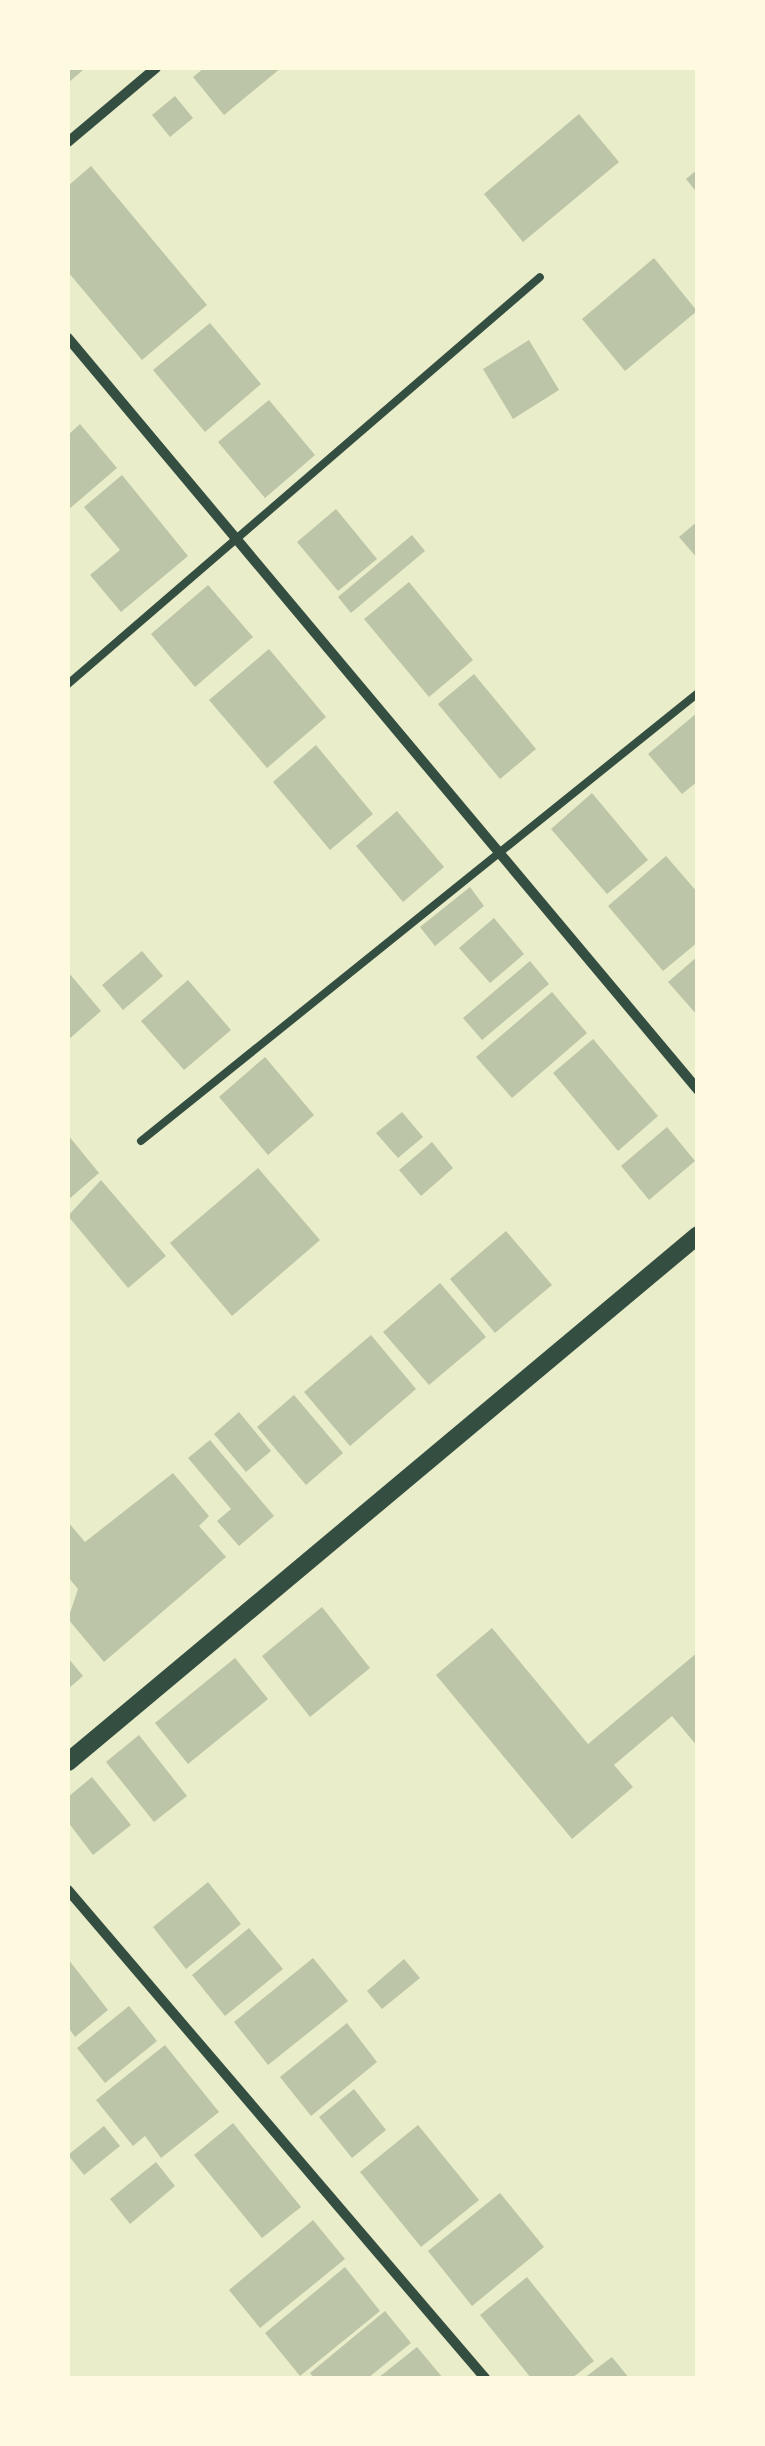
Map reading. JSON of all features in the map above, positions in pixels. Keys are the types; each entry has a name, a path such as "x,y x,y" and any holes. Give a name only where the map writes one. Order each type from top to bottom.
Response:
{"street":[{"path":"68,142 156,68"},
{"path":"68,338 698,1090"},
{"path":"68,1762 698,1235"},
{"path":"68,1890 485,2378"}],"lane":[{"path":"68,684 239,542 540,277"},
{"path":"141,1140 698,693"}],"building":[{"path":"68,68 81,68 83,70 68,83"},
{"path":"204,68 281,68 224,115 193,77"},
{"path":"175,96 193,118 170,137 152,115"},
{"path":"579,114 619,162 523,242 484,194"},
{"path":"91,166 207,305 142,360 68,272 68,186"},
{"path":"698,169 698,194 686,179"},
{"path":"654,258 697,311 625,371 582,319"},
{"path":"210,323 261,384 205,432 153,370"},
{"path":"529,340 559,390 513,419 483,369"},
{"path":"269,400 315,455 265,498 218,442"},
{"path":"80,424 117,468 68,510 68,435"},
{"path":"122,475 188,556 121,612 90,575 120,550 84,507"},
{"path":"336,509 377,559 338,591 297,542"},
{"path":"698,521 698,559 679,537"},
{"path":"412,535 425,551 351,613 338,597"},
{"path":"409,582 473,660 429,697 364,619"},
{"path":"208,585 253,637 195,687 151,634"},
{"path":"269,649 326,717 267,768 209,700"},
{"path":"474,674 536,749 500,779 438,704"},
{"path":"698,712 698,781 682,794 648,754"},
{"path":"316,745 373,814 330,850 273,782"},
{"path":"592,793 648,860 607,894 551,829"},
{"path":"397,811 444,867 403,902 356,846"},
{"path":"666,856 698,893 698,942 663,971 608,906"},
{"path":"470,887 484,906 435,946 420,927"},
{"path":"494,918 524,954 490,983 459,948"},
{"path":"142,951 163,976 123,1010 102,985"},
{"path":"698,956 698,1016 668,982"},
{"path":"530,961 549,984 482,1040 463,1018"},
{"path":"68,972 101,1011 68,1040"},
{"path":"188,980 231,1030 184,1070 141,1021"},
{"path":"552,992 587,1033 512,1098 476,1057"},
{"path":"593,1039 658,1116 618,1151 553,1073"},
{"path":"265,1057 314,1115 268,1155 219,1097"},
{"path":"402,1112 423,1137 398,1158 376,1133"},
{"path":"667,1127 695,1161 649,1200 621,1166"},
{"path":"68,1135 99,1173 68,1200"},
{"path":"432,1142 453,1168 421,1196 399,1170"},
{"path":"258,1168 320,1240 232,1316 170,1243"},
{"path":"101,1180 166,1256 128,1288 68,1216"},
{"path":"506,1231 552,1285 495,1333 450,1279"},
{"path":"440,1283 486,1337 429,1385 383,1332"},
{"path":"371,1335 416,1389 350,1446 304,1392"},
{"path":"294,1395 343,1453 306,1485 257,1427"},
{"path":"239,1412 271,1451 246,1472 214,1434"},
{"path":"210,1440 274,1516 239,1546 217,1521 231,1509 188,1458"},
{"path":"173,1473 209,1516 199,1526 226,1557 104,1662 68,1619 78,1589 68,1577 68,1522 85,1542"},
{"path":"322,1607 370,1668 310,1717 262,1656"},
{"path":"492,1628 588,1744 698,1652 698,1747 672,1716 614,1765 633,1787 572,1839 436,1675"},
{"path":"68,1658 83,1676 68,1689"},
{"path":"235,1658 268,1699 188,1764 155,1723"},
{"path":"139,1735 187,1796 154,1822 106,1762"},
{"path":"92,1777 131,1825 93,1855 68,1822 68,1797"},
{"path":"208,1882 241,1924 186,1969 153,1927"},
{"path":"249,1928 283,1969 225,2016 192,1975"},
{"path":"313,1958 348,2001 268,2065 234,2022"},
{"path":"68,1959 108,2010 75,2037 68,2027"},
{"path":"404,1959 420,1978 382,2009 367,1991"},
{"path":"129,2006 157,2041 105,2083 77,2048"},
{"path":"347,2023 377,2062 311,2116 280,2077"},
{"path":"165,2045 219,2112 161,2158 145,2136 133,2146 96,2100"},
{"path":"354,2089 386,2130 352,2158 319,2117"},
{"path":"233,2123 301,2207 262,2238 194,2155"},
{"path":"418,2125 479,2200 421,2247 360,2172"},
{"path":"104,2126 120,2146 84,2175 68,2155"},
{"path":"156,2162 175,2186 130,2224 110,2199"},
{"path":"500,2193 544,2247 472,2306 428,2251"},
{"path":"313,2220 345,2259 260,2328 229,2290"},
{"path":"345,2267 380,2311 300,2376 265,2333"},
{"path":"527,2277 594,2361 572,2378 531,2378 480,2315"},
{"path":"385,2311 411,2343 368,2378 314,2378 310,2373"},
{"path":"417,2347 443,2378 378,2378"},
{"path":"612,2357 629,2378 584,2378"}]}
